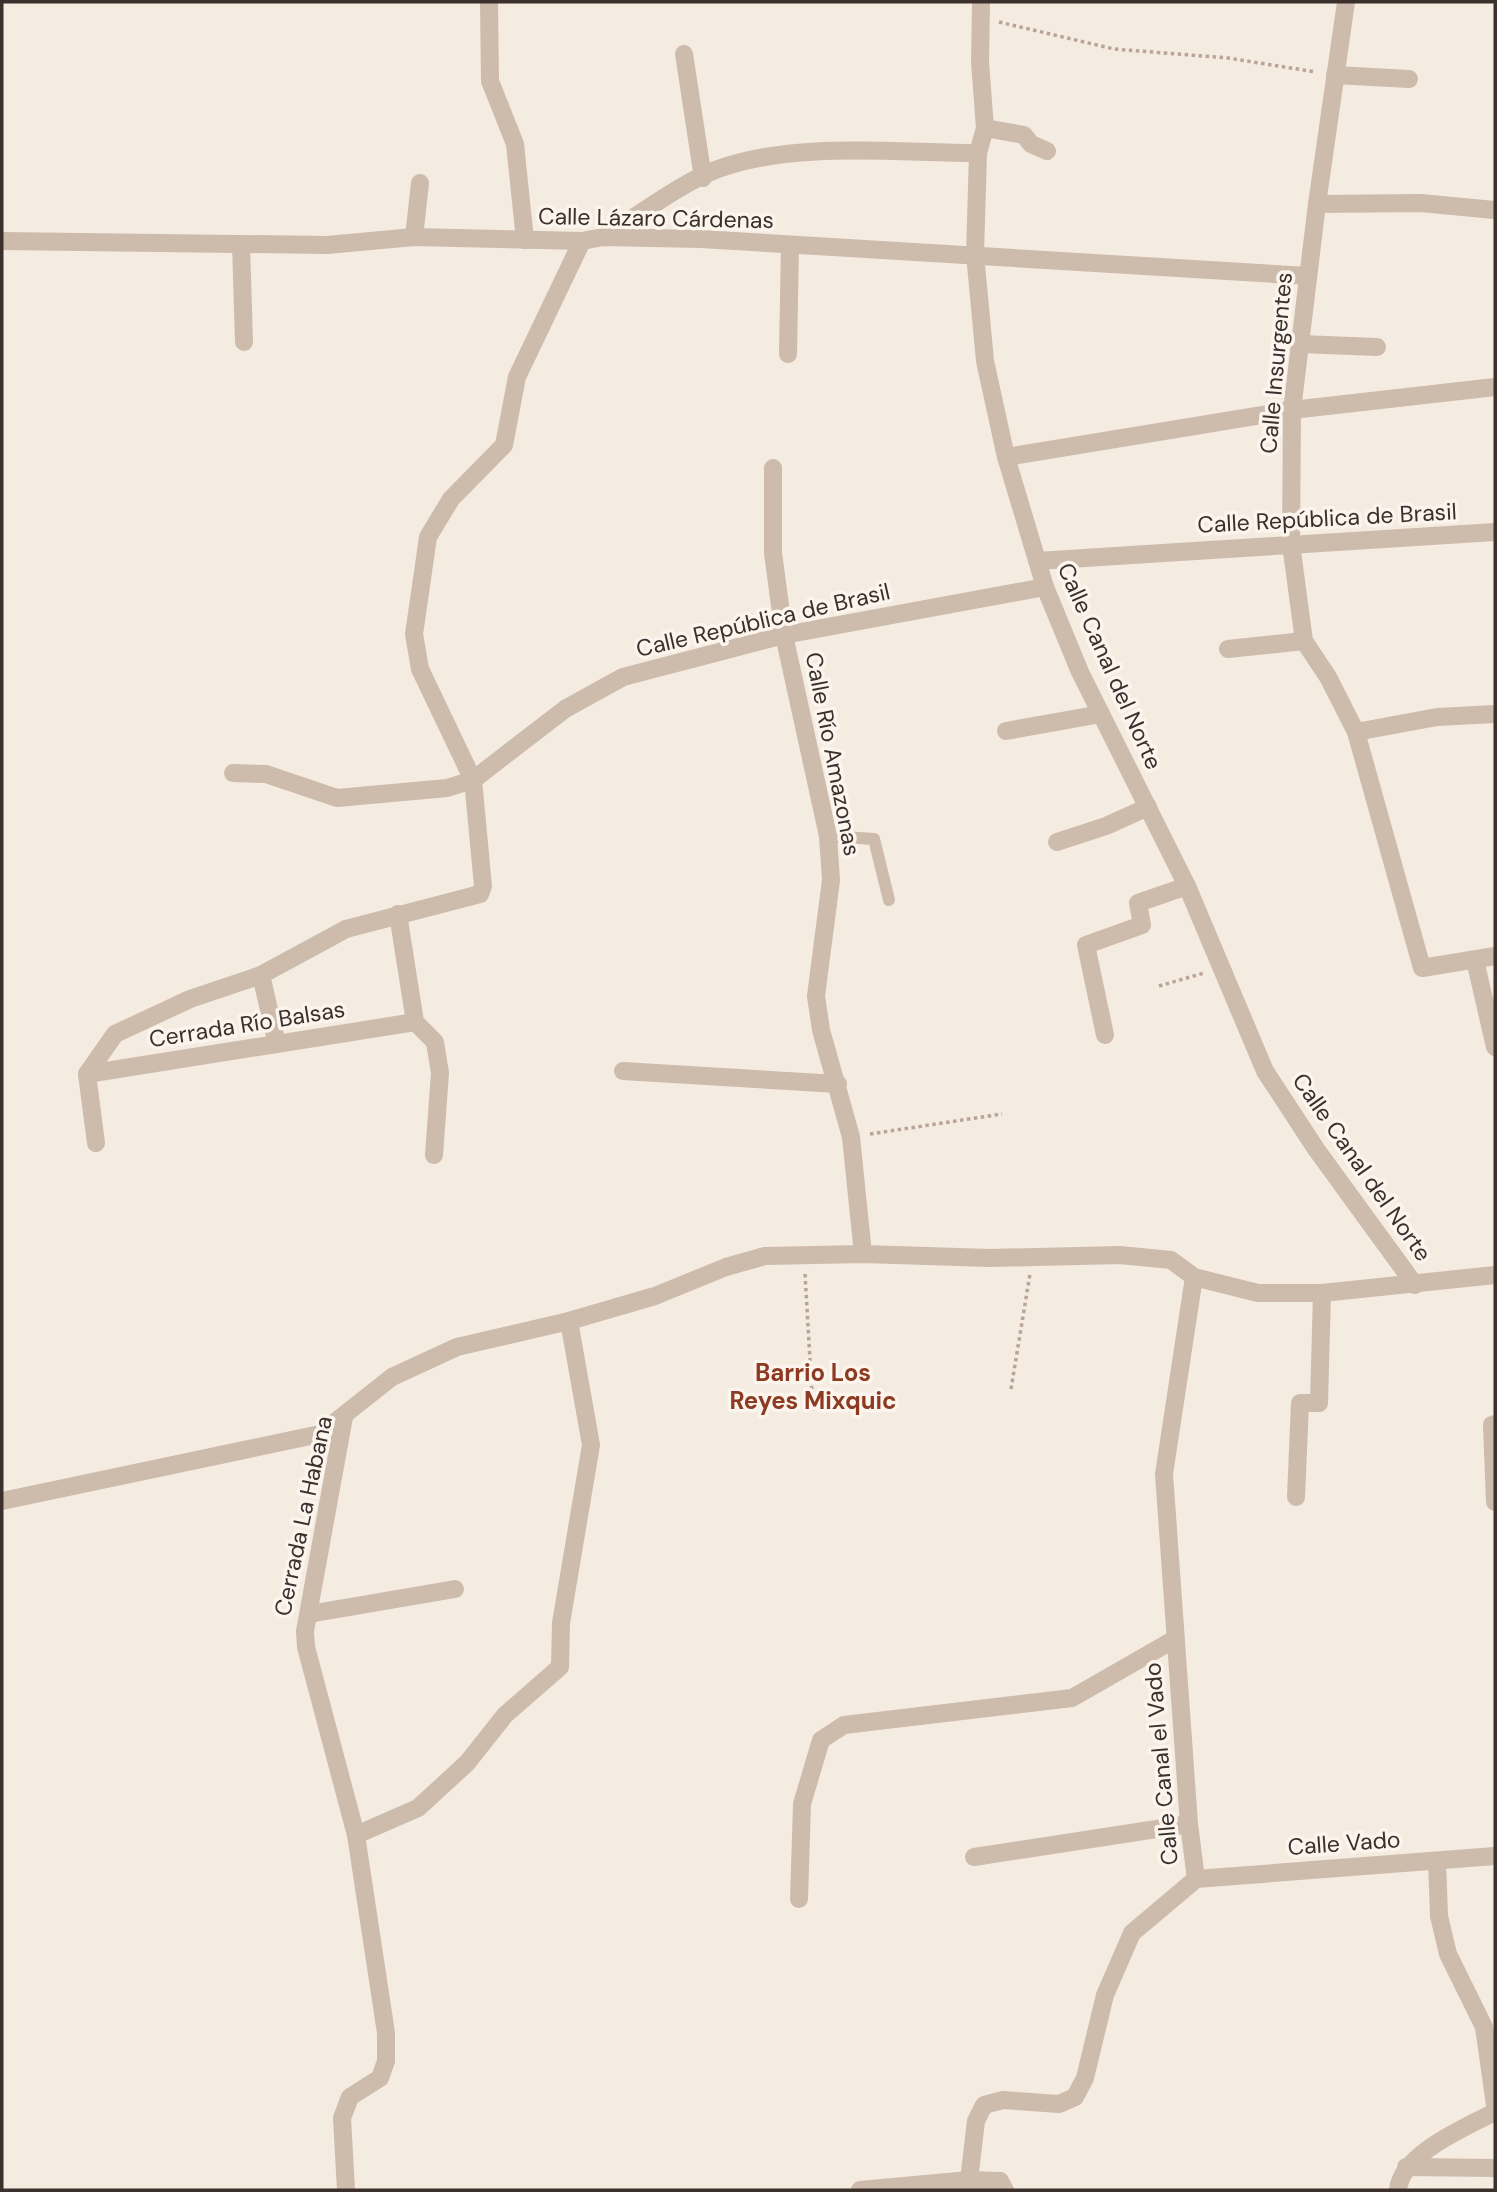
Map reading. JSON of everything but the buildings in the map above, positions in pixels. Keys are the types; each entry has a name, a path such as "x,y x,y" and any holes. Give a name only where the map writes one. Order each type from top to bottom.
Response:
{"street":[{"path":"489,2 490,81 515,144 526,240"},
{"name":"Calle Insurgentes","path":"1346,2 1317,204 1292,410 1291,544 1304,641 1328,677 1356,732 1422,968 1475,960"},
{"name":"Calle Canal del Norte","path":"981,10 980,62 985,128 978,153 975,254 985,361 1006,457 1045,587 1101,714 1187,886 1219,968 1265,1071 1317,1149 1415,1285"},
{"path":"684,54 703,178"},
{"path":"1335,75 1409,79"},
{"path":"985,128 1024,135 1031,144 1047,151"},
{"path":"603,237 715,170 735,164 810,153 978,153"},
{"path":"414,237 420,183"},
{"path":"1317,204 1421,203 1494,211"},
{"name":"Calle Lázaro Cárdenas","path":"2,241 327,246 414,237 582,241 603,237 701,239 1308,276"},
{"path":"96,1143 88,1074 114,1034 190,999 261,975 346,929 480,894 483,886 473,780 420,669 414,634 428,537 451,499 505,445 517,377 582,241"},
{"path":"242,244 244,342"},
{"path":"788,354 790,246"},
{"path":"1301,344 1377,348"},
{"path":"1006,457 1292,410 1495,387"},
{"name":"Calle Río Amazonas","path":"773,468 773,553 784,635 828,836 831,880 816,996 821,1030 838,1084 850,1137 863,1254"},
{"name":"Calle República de Brasil","path":"1037,561 1495,533"},
{"name":"Calle República de Brasil","path":"233,773 266,774 337,798 447,788 473,780 565,709 623,677 784,635 1045,587"},
{"path":"1228,649 1304,641"},
{"path":"1006,731 1101,714"},
{"path":"1356,732 1437,716 1495,714"},
{"path":"1056,842 1106,826 1147,807"},
{"path":"1105,1035 1086,945 1142,925 1138,902 1187,886"},
{"path":"398,914 415,1022 436,1042 440,1073 433,1155"},
{"path":"1495,956 1475,960 1495,1047"},
{"path":"261,975 277,1044"},
{"name":"Cerrada Río Balsas","path":"88,1074 415,1022"},
{"path":"623,1071 838,1084"},
{"name":"Cerrada La Habana","path":"346,2190 342,2118 350,2097 380,2078 386,2061 386,2033 356,1835 306,1647 305,1631 344,1417 363,1397 392,1377 457,1347 569,1321 655,1296 739,1263 765,1256 863,1254 990,1258 1120,1255 1171,1259 1194,1277 1258,1293 1322,1293 1495,1275"},
{"name":"Calle Canal el Vado","path":"969,2180 976,2121 984,2105 1003,2100 1059,2104 1075,2097 1085,2078 1105,1995 1132,1933 1196,1879 1189,1824 1164,1474 1194,1277"},
{"path":"1296,1497 1300,1403 1319,1403 1322,1293"},
{"path":"356,1835 418,1808 467,1763 505,1715 560,1667 561,1623 591,1445 569,1321"},
{"path":"2,1501 320,1434 344,1417"},
{"path":"1495,1424 1492,1425 1495,1502"},
{"path":"309,1614 455,1589"},
{"path":"799,1899 802,1804 821,1740 844,1725 1072,1698 1175,1639"},
{"path":"974,1857 1189,1824"},
{"name":"Calle Vado","path":"1196,1879 1495,1856"},
{"path":"1437,1861 1439,1916 1448,1954 1484,2027 1495,2105"},
{"path":"1398,2190 1406,2166 1455,2132 1495,2112"},
{"path":"1406,2166 1495,2168"},
{"path":"860,2190 969,2180 1000,2181 1005,2190"}],"lane":[{"path":"828,836 874,839 889,900"}],"path":[{"path":"981,10 1114,49 1260,62 1335,75"},
{"path":"1159,986 1219,968"},
{"path":"850,1137 1002,1114"},
{"path":"1011,1389 1033,1255"},
{"path":"804,1256 813,1412"}],"district":[{"name":"Barrio Los Reyes Mixquic","path":"813,1387"}]}
